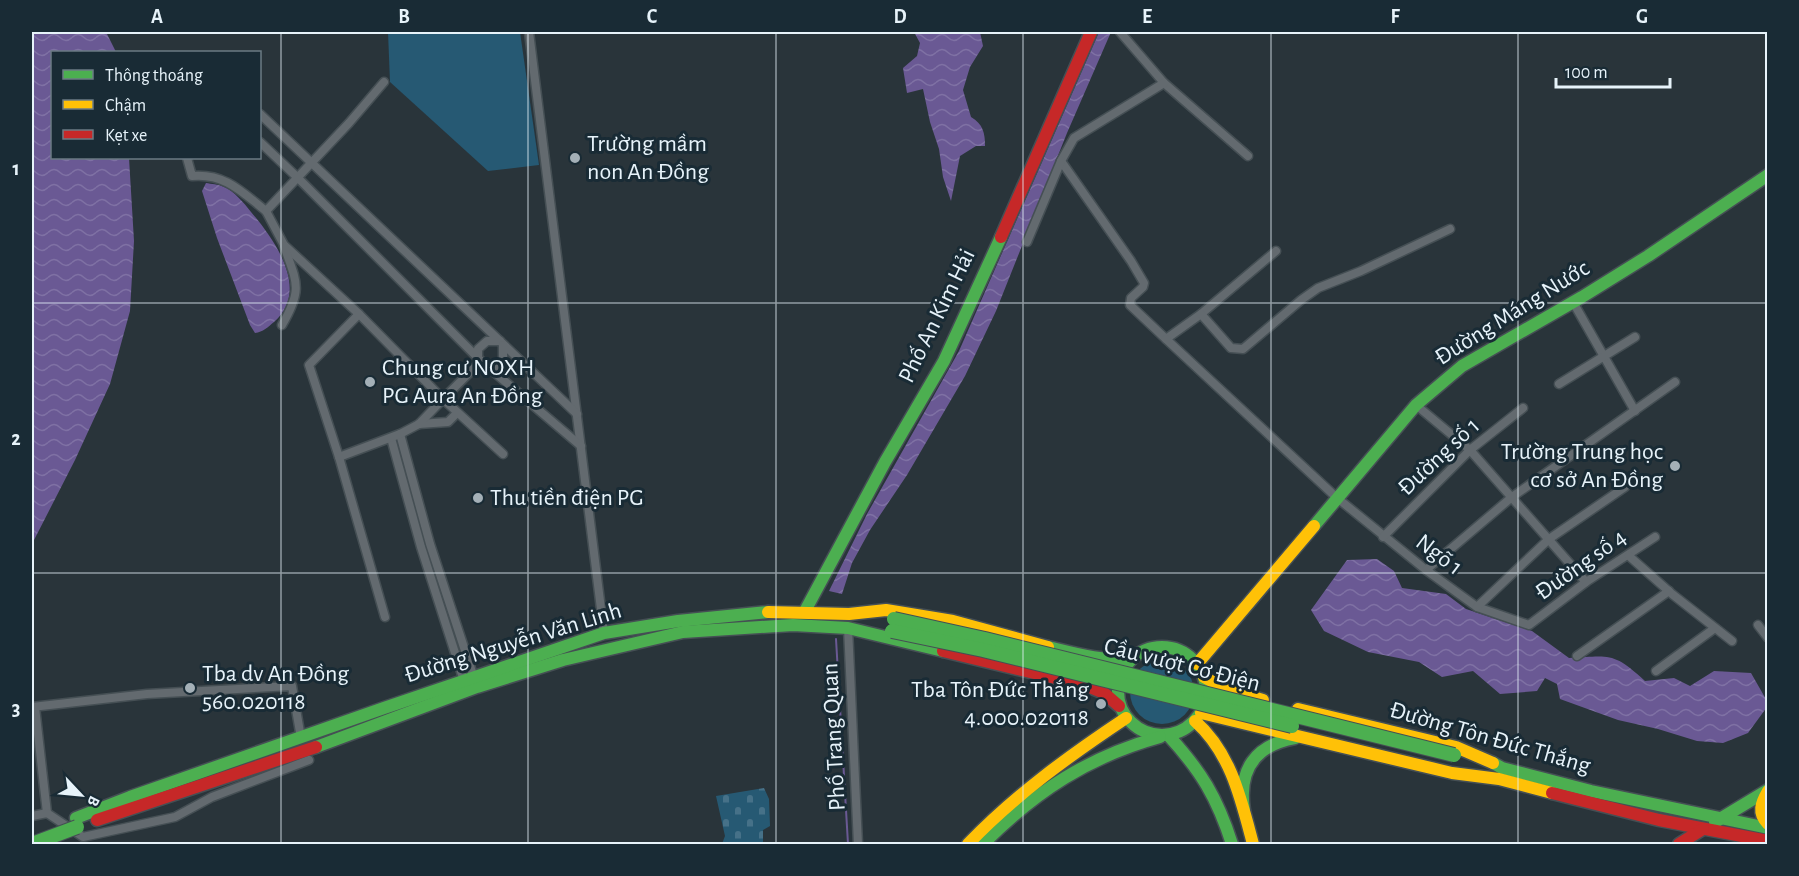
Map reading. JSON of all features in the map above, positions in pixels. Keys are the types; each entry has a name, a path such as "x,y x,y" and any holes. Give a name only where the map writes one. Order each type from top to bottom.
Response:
{"main road":[{"name":"Phố An Kim Hải","path":"805,611 885,462 944,361 970,308 1091,32"},
{"name":"Đường Máng Nước","path":"1197,664 1416,405 1462,366 1648,256 1767,175"},
{"name":"Đường Nguyễn Văn Linh","path":"32,844 130,797 301,738 471,684 683,632 848,621 875,610 896,611 952,621 1095,659 1131,660"},
{"name":"Đường Nguyễn Văn Linh","path":"32,833 76,822 305,751 604,633 726,615 805,611 848,621 1085,685 1104,693 1123,712"},
{"name":"Cầu vượt Cơ Điện","path":"848,621 893,625 985,639 1500,774"},
{"path":"983,844 1033,798 1079,768 1117,750 1164,736 1183,730 1198,717 1206,693 1204,677 1197,664 1185,653 1164,647 1149,649 1131,660 1119,678 1117,692 1123,712 1140,730 1164,736 1202,773 1213,791 1234,844 1245,838 1253,844"},
{"name":"Đường Tôn Đức Thắng","path":"1204,677 1226,689 1250,697 1465,750 1482,756 1500,774 1703,829 1767,841"},
{"path":"968,844 1000,811 1100,734 1123,712"},
{"path":"1198,717 1217,744 1231,776 1244,810 1253,844"},
{"name":"Đường Tôn Đức Thắng","path":"1198,717 1458,774 1500,774 1767,826"},
{"path":"1244,810 1241,788 1252,760 1270,744 1285,739 1301,738"},
{"path":"1679,844 1767,790"},
{"path":"1767,790 1760,807 1760,814 1767,826"}],"street":[{"path":"529,32 604,633"},
{"path":"1119,32 1164,83 1248,156"},
{"path":"266,211 349,123 384,82"},
{"path":"1027,242 1061,161 1074,138 1164,83"},
{"path":"261,115 577,415"},
{"path":"261,143 480,360 581,446"},
{"path":"187,159 192,176 223,179 266,211 284,245 297,290 282,325"},
{"name":"Ngõ 1","path":"1061,161 1131,261 1144,284 1131,298 1130,305 1217,388 1383,537 1477,607 1529,625"},
{"path":"1201,314 1231,348 1243,349 1318,288 1361,272 1450,229"},
{"path":"284,245 359,314 456,413 503,454"},
{"path":"1166,339 1201,314 1276,251"},
{"path":"1573,302 1635,411"},
{"path":"359,314 309,366 339,457 385,617"},
{"path":"1559,384 1635,337"},
{"path":"480,360 478,349 487,341 502,343"},
{"path":"489,368 497,366 503,360 502,343"},
{"path":"339,457 395,436 419,424 480,360"},
{"path":"1426,570 1512,497 1675,382"},
{"path":"1416,405 1470,450 1586,582"},
{"name":"Đường số 1","path":"1383,537 1470,450 1523,408"},
{"path":"419,424 448,422 456,413"},
{"path":"395,436 430,544 471,684"},
{"path":"1477,607 1549,539 1625,487"},
{"name":"Đường số 4","path":"1529,625 1586,582 1655,537"},
{"path":"1629,556 1668,591 1732,641"},
{"path":"1577,656 1668,591"},
{"name":"Phố Trang Quan","path":"848,621 858,844"},
{"path":"1758,625 1767,638"},
{"path":"1656,671 1715,628"},
{"path":"47,813 33,707 147,694 292,686 301,738"},
{"path":"32,816 47,813 82,837 175,817 212,797 309,760"}],"green space":[{"path":"388,32 520,32 539,165 488,171 390,82"},
{"path":"1156,660 1168,660 1185,669 1192,680 1194,692 1192,704 1185,715 1168,724 1156,724 1144,719 1135,710 1130,698 1130,686 1135,674 1144,665"},
{"path":"764,788 769,799 770,826 763,830 763,844 722,844 725,836 716,796"}],"water":[{"path":"32,32 106,32 116,51 51,51 51,159 129,159 134,241 130,311 110,384 75,460 32,544"},
{"path":"914,32 980,32 983,46 970,67 963,90 971,117 983,129 985,146 976,146 960,156 951,201 943,177 939,149 923,89 907,93 903,68 917,56 920,43"},
{"path":"1099,32 1111,32 1067,133 996,311 965,376 907,475 870,530 852,563 842,594 829,591 867,514 959,351"},
{"path":"206,183 224,187 239,198 270,236 285,265 289,280 289,295 285,309 274,322 260,332 255,333 250,325 217,238 202,191"},
{"path":"1377,559 1394,571 1402,588 1446,594 1466,609 1532,631 1569,658 1611,658 1626,665 1645,681 1674,678 1690,686 1714,671 1751,673 1767,701 1767,707 1748,733 1723,743 1697,741 1618,720 1560,699 1557,684 1545,678 1537,691 1500,694 1473,671 1442,677 1419,662 1368,652 1324,631 1311,610 1347,560"}],"waterway":[{"path":"836,639 848,844"}],"traffic: fast":[{"path":"1314,526 1416,405 1462,366 1648,256 1768,175"},
{"path":"805,611 885,462 944,361 1001,237"},
{"path":"76,818 384,708 604,633 678,621 768,612"},
{"path":"894,619 985,639 1454,755"},
{"path":"316,747 477,687 563,660 683,632 793,625 848,628 943,651"},
{"path":"892,631 983,650 1292,726"},
{"path":"1048,647 1100,658 1131,660"},
{"path":"1153,647 1171,647 1187,654 1199,666 1206,682 1206,691 1206,700 1199,716 1187,728 1171,735 1153,735 1137,728 1125,716 1118,700 1118,682 1125,666 1137,654 1153,647"},
{"path":"1168,735 1207,785 1232,844"},
{"path":"983,844 1023,808 1064,778 1109,755 1160,737"},
{"path":"1244,810 1244,783 1252,762 1269,747 1295,738"},
{"path":"1493,763 1502,768 1591,791 1768,828"},
{"path":"1715,822 1768,790"},
{"path":"32,844 77,827"}],"traffic: slow":[{"path":"1197,664 1314,526"},
{"path":"768,612 849,614 886,610 953,621 1048,647"},
{"path":"1204,677 1226,689 1263,700"},
{"path":"1298,709 1456,747 1493,763"},
{"path":"1201,713 1452,773 1499,779 1552,793"},
{"path":"968,844 1004,809 1043,777 1126,718"},
{"path":"1195,721 1218,747 1226,762 1239,794 1253,844"},
{"path":"1768,791 1761,808 1762,816 1768,824"}],"traffic: jam":[{"path":"1001,237 1091,32"},
{"path":"943,651 1085,685 1104,693 1119,706"},
{"path":"97,820 316,747"},
{"path":"1552,793 1659,820 1768,841"},
{"path":"1679,844 1703,829"}],"place":[{"name":"Trường mầm non An Đồng","path":"575,158"},
{"name":"Chung cư NOXH PG Aura An Đồng","path":"370,382"},
{"name":"Trường Trung học cơ sở An Đồng","path":"1675,466"},
{"name":"Thu tiền điện PG","path":"478,498"},
{"name":"Tba dv An Đồng 560.020118","path":"190,688"},
{"name":"Tba Tôn Đức Thắng 4.000.020118","path":"1101,704"}]}
